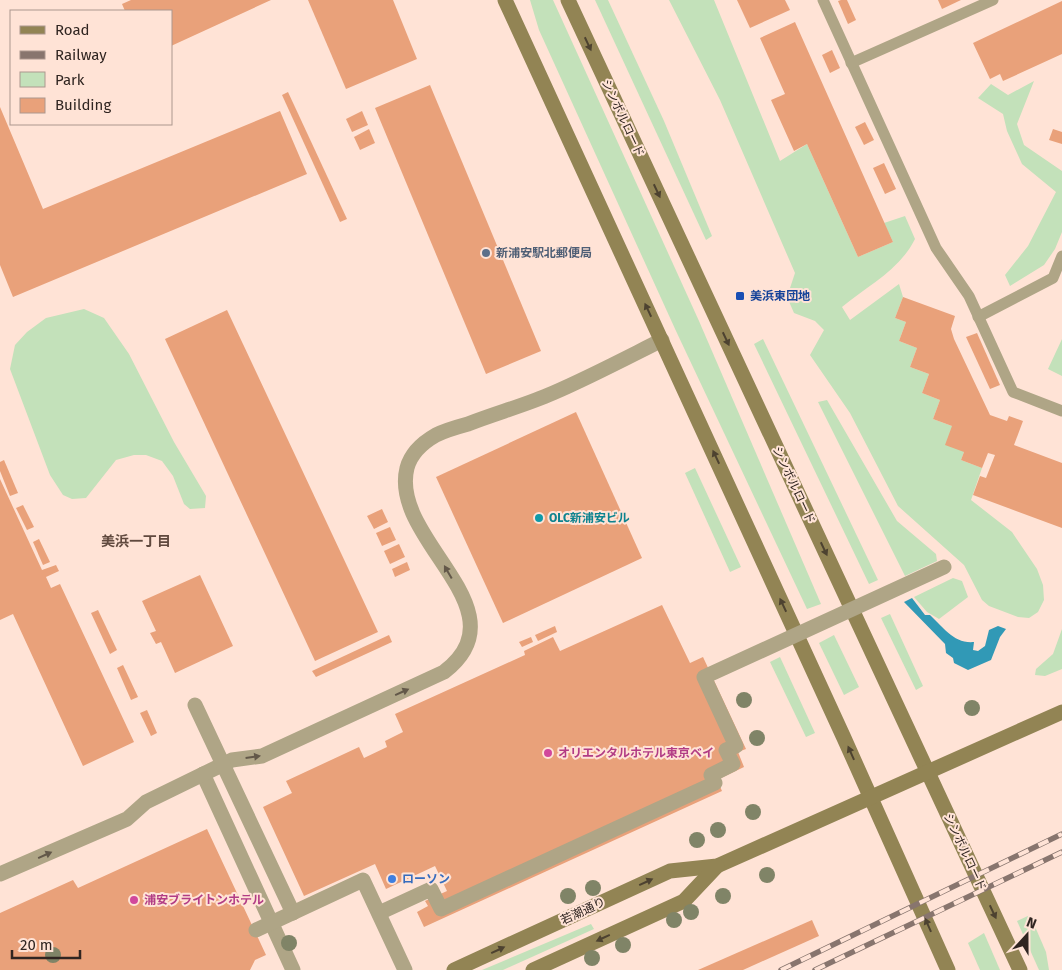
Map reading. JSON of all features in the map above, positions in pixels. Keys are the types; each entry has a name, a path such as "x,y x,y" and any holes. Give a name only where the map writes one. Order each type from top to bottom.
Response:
{"main road":[{"path":"505,0 871,797 948,970"},
{"name":"シンボルロード","path":"568,0 1020,970"},
{"name":"若潮通り","path":"454,970 670,872 717,866 1062,712"},
{"name":"若潮通り","path":"533,970 684,900 717,866"}],"street":[{"path":"0,874 127,819 146,802 232,760 262,756 444,672 455,664 466,651 471,632 471,615 419,522 407,496 407,469 412,454 437,434 553,393 662,340"},
{"path":"379,913 431,889 441,909 715,783 711,774 733,764 726,750 736,746 704,677 944,567"},
{"path":"195,705 293,913"},
{"path":"202,774 293,970"},
{"path":"256,930 363,880 405,970"}],"lane":[{"path":"823,0 936,248 969,296 1014,392 1062,411"},
{"path":"851,62 993,0"},
{"path":"978,316 1053,278 1062,256"}],"green space":[{"path":"530,0 553,0 699,321 821,604 807,609 676,331 539,30"},
{"path":"595,0 608,0 664,121 712,236 706,240"},
{"path":"669,0 714,0 780,161 807,144 858,257 893,242 884,223 905,216 915,239 908,250 892,269 842,307 850,320 899,284 903,297 895,318 906,322 899,341 917,348 910,367 929,374 922,393 940,400 933,419 952,426 964,452 961,460 982,468 971,500 1012,532 1037,569 1043,585 1044,600 1038,612 1029,618 1018,617 989,606 982,600 964,565 898,506 850,413 810,355 824,330 815,321 794,313 787,297 795,273 720,100"},
{"path":"1034,81 1017,124 1024,145 1062,171 1062,232 1055,249 1044,265 1010,286 1005,275 1028,246 1056,192 1022,164 1007,131 1003,114 978,98 991,84 1008,95"},
{"path":"84,309 104,318 129,354 174,442 206,496 205,508 190,509 184,504 173,476 162,461 146,455 134,455 116,460 86,498 72,499 63,495 50,475 10,369 15,345 27,332 46,318"},
{"path":"763,339 878,580 869,584 754,344"},
{"path":"1062,339 1062,376 1048,369"},
{"path":"827,400 897,521 936,554 937,561 905,576 818,402"},
{"path":"695,468 741,567 730,572 685,473"},
{"path":"953,578 962,581 968,597 939,619 927,612 914,597"},
{"path":"890,614 923,686 916,690 881,618"},
{"path":"1062,629 1062,669 1045,676 1035,675 1036,669 1053,654"},
{"path":"834,635 859,687 844,695 819,643"},
{"path":"780,657 815,733 806,737 770,662"},
{"path":"1030,915 1046,952 1049,970 1039,970 1017,921"},
{"path":"591,924 594,929 503,970 482,970"},
{"path":"984,933 1000,970 980,970 968,943"}],"water":[{"path":"912,598 925,615 930,615 949,634 967,642 974,642 973,650 978,651 985,646 989,630 998,626 1006,629 1000,637 991,660 968,670 954,663 953,658 946,653 945,644 904,602"}],"building":[{"path":"131,0 271,0 172,46 172,10 125,10 122,4"},
{"path":"308,0 393,0 417,59 346,89"},
{"path":"737,0 785,0 790,10 750,28"},
{"path":"847,0 856,20 848,24 838,1"},
{"path":"938,0 961,0 942,9"},
{"path":"1062,1 1062,54 1003,81 1000,74 990,79 973,43"},
{"path":"795,22 893,242 858,257 807,144 794,151 771,100 785,94 760,38"},
{"path":"832,50 840,68 830,73 822,55"},
{"path":"430,85 541,351 486,374 375,108"},
{"path":"288,92 347,219 340,222 282,95"},
{"path":"0,107 43,209 280,111 307,174 13,297 0,265"},
{"path":"362,111 368,125 352,132 346,119"},
{"path":"865,122 874,140 864,145 855,127"},
{"path":"369,129 375,143 360,150 354,137"},
{"path":"1053,129 1062,132 1062,144 1049,140"},
{"path":"884,163 896,189 885,194 873,168"},
{"path":"903,297 955,316 951,329 954,339 990,415 1007,421 1009,416 1023,421 1014,445 1062,463 1062,528 973,495 980,476 986,478 995,455 988,453 982,468 961,460 964,452 945,445 952,426 933,419 940,400 922,393 929,374 910,367 917,348 899,341 906,322 895,318"},
{"path":"227,310 378,632 315,661 165,339"},
{"path":"977,333 1000,385 990,389 966,337"},
{"name":"OLC新浦安ビル","path":"576,412 642,558 503,623 436,477"},
{"path":"4,460 18,493 10,496 0,471 0,462"},
{"path":"0,479 42,570 56,565 59,571 46,577 51,588 60,584 134,742 83,766 13,614 0,620"},
{"path":"23,505 34,527 27,530 16,508"},
{"path":"382,509 388,522 374,529 367,516"},
{"path":"390,527 396,540 382,546 376,533"},
{"path":"39,539 50,562 43,565 33,542"},
{"path":"399,544 405,557 390,564 384,551"},
{"path":"407,562 410,570 395,577 392,569"},
{"path":"200,575 233,646 175,673 161,642 156,644 150,633 156,631 142,601"},
{"name":"オリエンタルホテル東京ベイ","path":"662,605 690,663 703,657 746,749 738,752 744,767 717,780 722,791 424,927 417,912 428,906 425,901 447,891 435,866 386,889 375,864 304,896 263,807 292,793 286,781 359,747 364,758 387,747 385,741 403,732 395,714 525,655 524,651 553,637 560,651"},
{"path":"98,610 117,650 110,654 91,613"},
{"path":"555,626 557,632 538,641 535,635"},
{"path":"389,635 392,642 316,677 312,671"},
{"path":"531,637 533,642 522,647 519,642"},
{"path":"123,665 138,697 131,700 117,668"},
{"path":"147,710 157,733 151,736 140,713"},
{"name":"浦安ブライトンホテル","path":"207,829 266,955 255,960 250,970 0,970 0,913 73,880 78,888"},
{"path":"812,920 819,936 743,970 698,970"}],"railway":[{"path":"781,970 1062,834"},
{"path":"815,970 1062,852"}],"place":[{"name":"新浦安駅北郵便局","path":"486,253"},
{"name":"美浜東団地","path":"740,296"},
{"name":"OLC新浦安ビル","path":"539,518"},
{"name":"オリエンタルホテル東京ベイ","path":"548,753"},
{"name":"ローソン","path":"392,879"},
{"name":"浦安ブライトンホテル","path":"134,900"}],"district":[{"name":"美浜一丁目","path":"136,541"}]}
